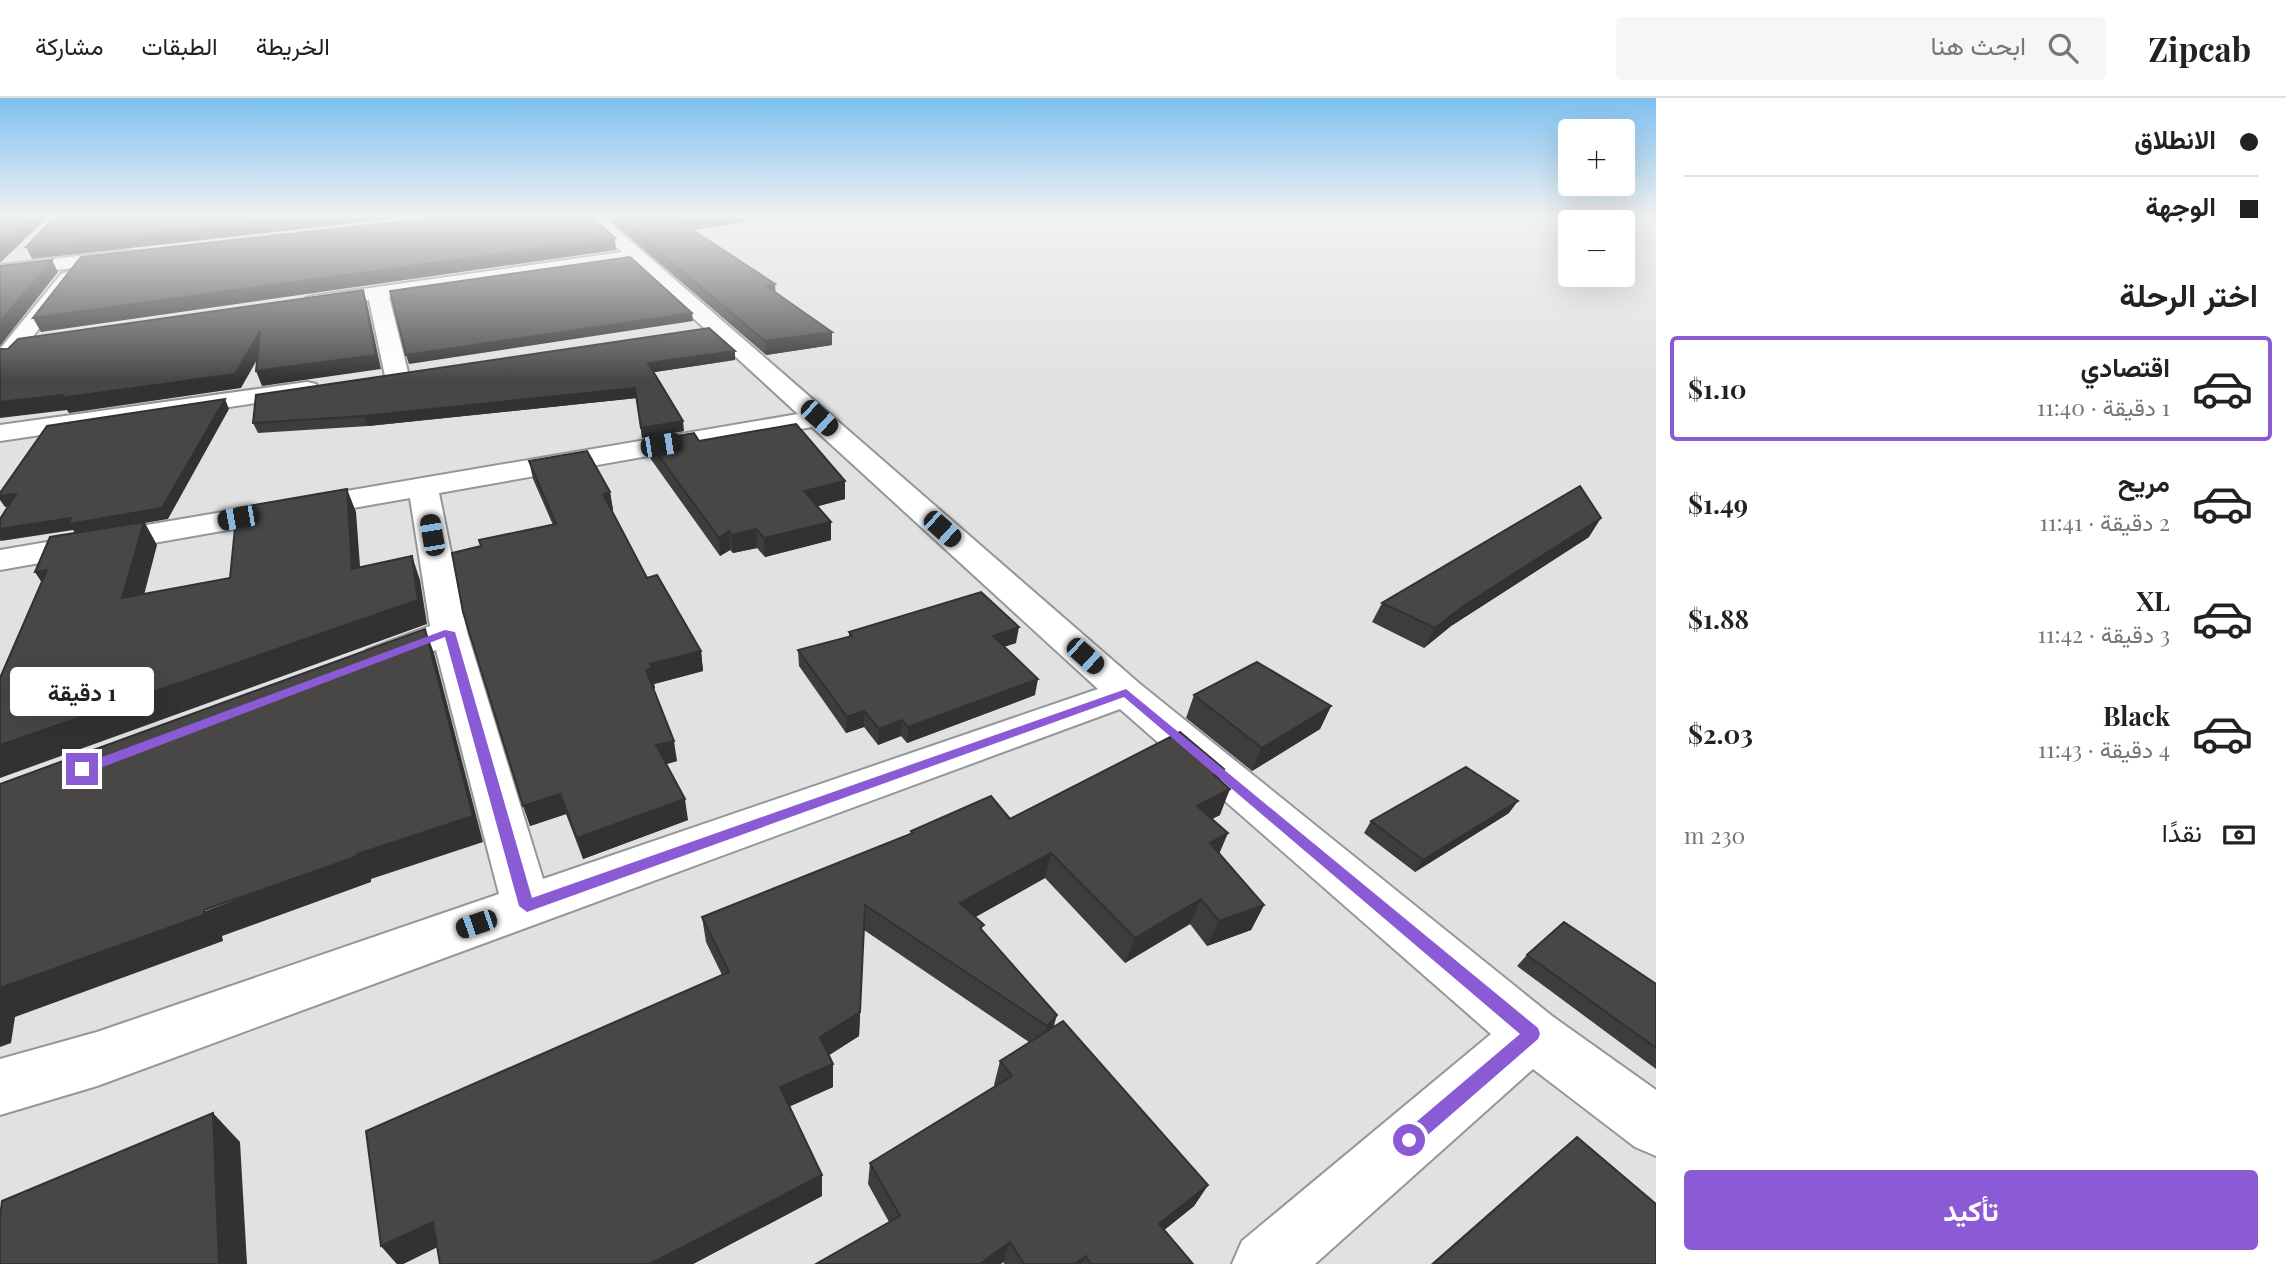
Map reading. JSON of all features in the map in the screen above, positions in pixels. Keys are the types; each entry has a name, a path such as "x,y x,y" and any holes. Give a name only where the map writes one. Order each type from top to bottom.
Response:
{"street":[{"path":"0,365 73,271"},
{"path":"298,304 529,271"},
{"path":"650,271 704,329 819,418 1126,693 1532,1034 1656,1126"},
{"path":"378,293 397,376"},
{"path":"16,344 43,341"},
{"path":"370,380 424,372"},
{"path":"0,433 329,386"},
{"path":"0,560 819,418"},
{"path":"423,486 449,632 527,906"},
{"path":"344,671 449,632"},
{"path":"0,1087 97,1059 1126,693"},
{"path":"1265,1264 1532,1034"}],"building":[{"path":"0,271 42,271 0,322"},
{"path":"70,271 372,271 33,318"},
{"path":"528,271 646,271 692,313 406,355 390,291"},
{"path":"682,271 756,271 775,284 766,286 832,332 765,341"},
{"path":"363,290 376,355 256,371 260,331 235,374 61,398 63,395 0,402 0,349 8,349 18,339"},
{"path":"709,328 735,351 648,363 683,421 641,428 635,388 364,416 253,423 256,395"},
{"path":"225,399 162,508 69,524 71,518 0,529 0,519 16,494 0,496 0,493 47,426"},
{"path":"796,424 845,481 804,491 831,522 764,538 756,529 731,535 729,531 719,538 648,441 694,433 699,441"},
{"path":"587,451 610,492 603,494 647,578 657,575 701,651 650,664 652,668 646,670 674,741 656,745 685,799 577,838 560,794 523,806 463,612 452,553 481,546 479,540 556,524 529,461"},
{"path":"1580,486 1601,518 1462,607 1435,628 1382,603"},
{"path":"347,489 352,569 412,556 418,600 0,745 0,678 47,570 35,572 50,537 144,522 122,598 230,578 237,508"},
{"path":"981,592 1019,627 993,636 1038,679 908,727 902,720 879,729 864,711 847,717 798,650 852,636 849,632"},
{"path":"425,629 473,816 357,854 358,856 204,910 204,915 0,988 0,784"},
{"path":"1257,662 1331,706 1262,748 1194,695"},
{"path":"1180,732 1224,769 1214,775 1230,789 1197,806 1228,833 1210,843 1264,905 1219,921 1201,899 1135,938 1051,853 960,903 984,925 980,928 1057,1015 1047,1026 865,905 860,1012 820,1037 833,1064 780,1087 822,1175 650,1264 440,1264 433,1222 381,1246 366,1131 729,972 702,917 913,833 911,831 991,796 1010,819"},
{"path":"1466,767 1518,801 1423,860 1371,821"},
{"path":"1564,922 1656,984 1656,1048 1527,955"},
{"path":"1063,1021 1208,1185 1159,1224 1193,1264 1091,1264 1086,1256 1075,1264 1024,1264 1010,1242 980,1264 816,1264 900,1216 870,1163 1012,1076 1000,1061"},
{"path":"213,1113 219,1264 0,1264 2,1201"},
{"path":"1577,1137 1656,1204 1656,1264 1433,1264"}],"route":[{"path":"82,769 449,632 527,906 1126,693 1532,1034 1409,1140"}]}
